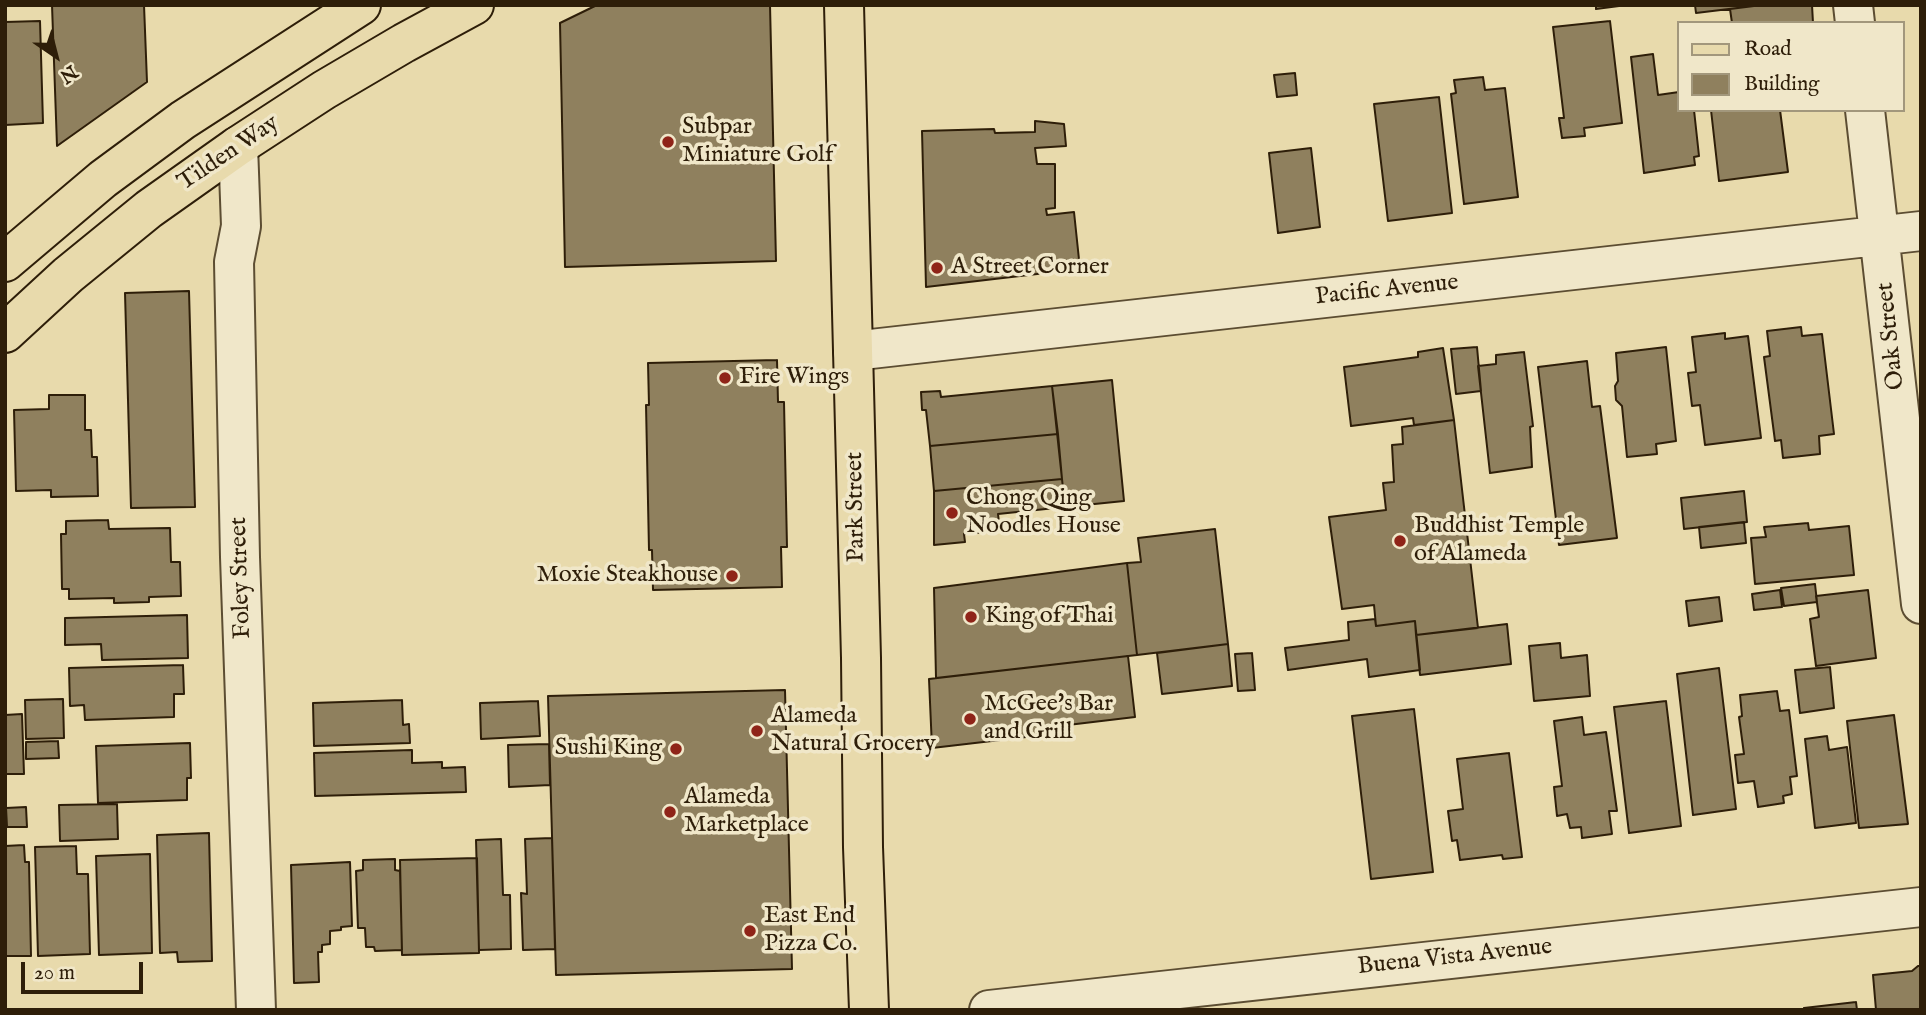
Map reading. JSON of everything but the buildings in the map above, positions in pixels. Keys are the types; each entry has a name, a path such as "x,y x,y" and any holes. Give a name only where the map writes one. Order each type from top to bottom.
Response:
{"main road":[{"path":"5,262 103,179 183,120 361,5"},
{"name":"Tilden Way","path":"5,333 68,275 139,218 238,146 392,49 474,5"},
{"name":"Park Street","path":"844,5 869,1010"}],"street":[{"name":"Oak Street","path":"1866,112 1921,604"},
{"name":"Foley Street","path":"238,146 242,226 234,274 240,558 256,1010"},
{"name":"Pacific Avenue","path":"853,351 1921,231"},
{"name":"Buena Vista Avenue","path":"989,1010 1921,907"}],"place":[{"name":"Subpar Miniature Golf","path":"668,142"},
{"name":"A Street Corner","path":"937,268"},
{"name":"Fire Wings","path":"725,378"},
{"name":"Chong Qing Noodles House","path":"952,513"},
{"name":"Buddhist Temple of Alameda","path":"1400,541"},
{"name":"Moxie Steakhouse","path":"732,576"},
{"name":"King of Thai","path":"971,617"},
{"name":"McGee's Bar and Grill","path":"970,719"},
{"name":"Alameda Natural Grocery","path":"757,731"},
{"name":"Sushi King","path":"676,749"},
{"name":"Alameda Marketplace","path":"670,812"},
{"name":"East End Pizza Co.","path":"750,931"}]}
